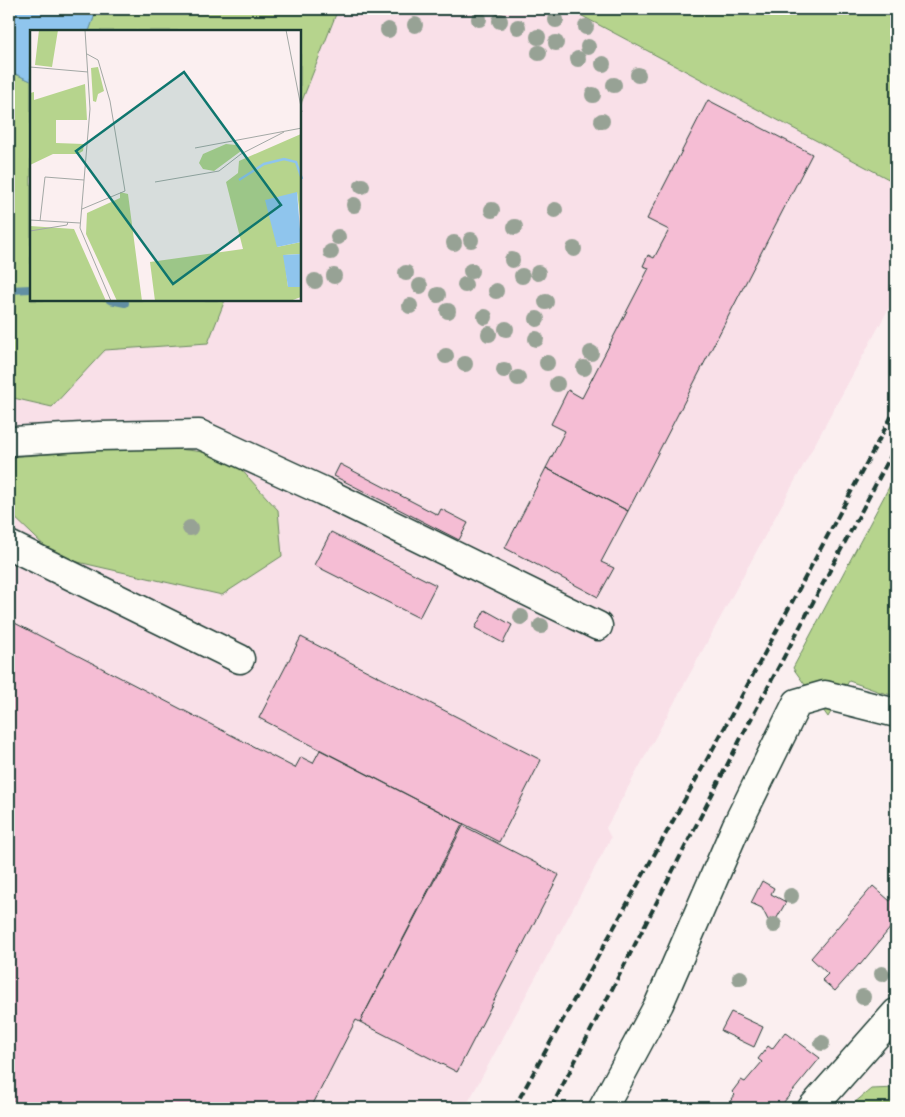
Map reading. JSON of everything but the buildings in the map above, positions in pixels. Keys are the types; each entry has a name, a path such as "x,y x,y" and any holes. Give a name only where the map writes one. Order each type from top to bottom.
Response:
{"street":[{"path":"9,440 13,442 99,436 199,434 323,491 598,626"},
{"path":"9,545 240,659"},
{"path":"603,1108 659,1004 736,827 797,703 825,695 896,713"},
{"path":"812,1108 896,1013"}],"shaded area":[{"path":"338,9 569,9 896,183 896,295 606,828 611,838 465,1108 9,1108 9,397 52,407 105,350 208,343 225,301 301,301 301,103"}],"green space":[{"path":"97,9 338,9 301,103 301,30 89,30"},
{"path":"569,9 896,9 896,183"},
{"path":"9,71 30,81 30,301 225,301 208,343 105,350 52,407 9,397"},
{"path":"154,446 228,455 278,510 282,556 222,595 56,557 9,512 9,457"},
{"path":"896,474 896,696 849,681 828,717 793,668"},
{"path":"896,1088 896,1108 848,1108 871,1089"}],"water":[{"path":"9,9 97,9 89,30 30,30 30,81 9,71"}],"waterway":[{"path":"9,290 30,289"},
{"path":"115,301 125,303"}],"railway":[{"path":"514,1108 725,727 896,408"},
{"path":"551,1108 742,736 896,446"}]}
